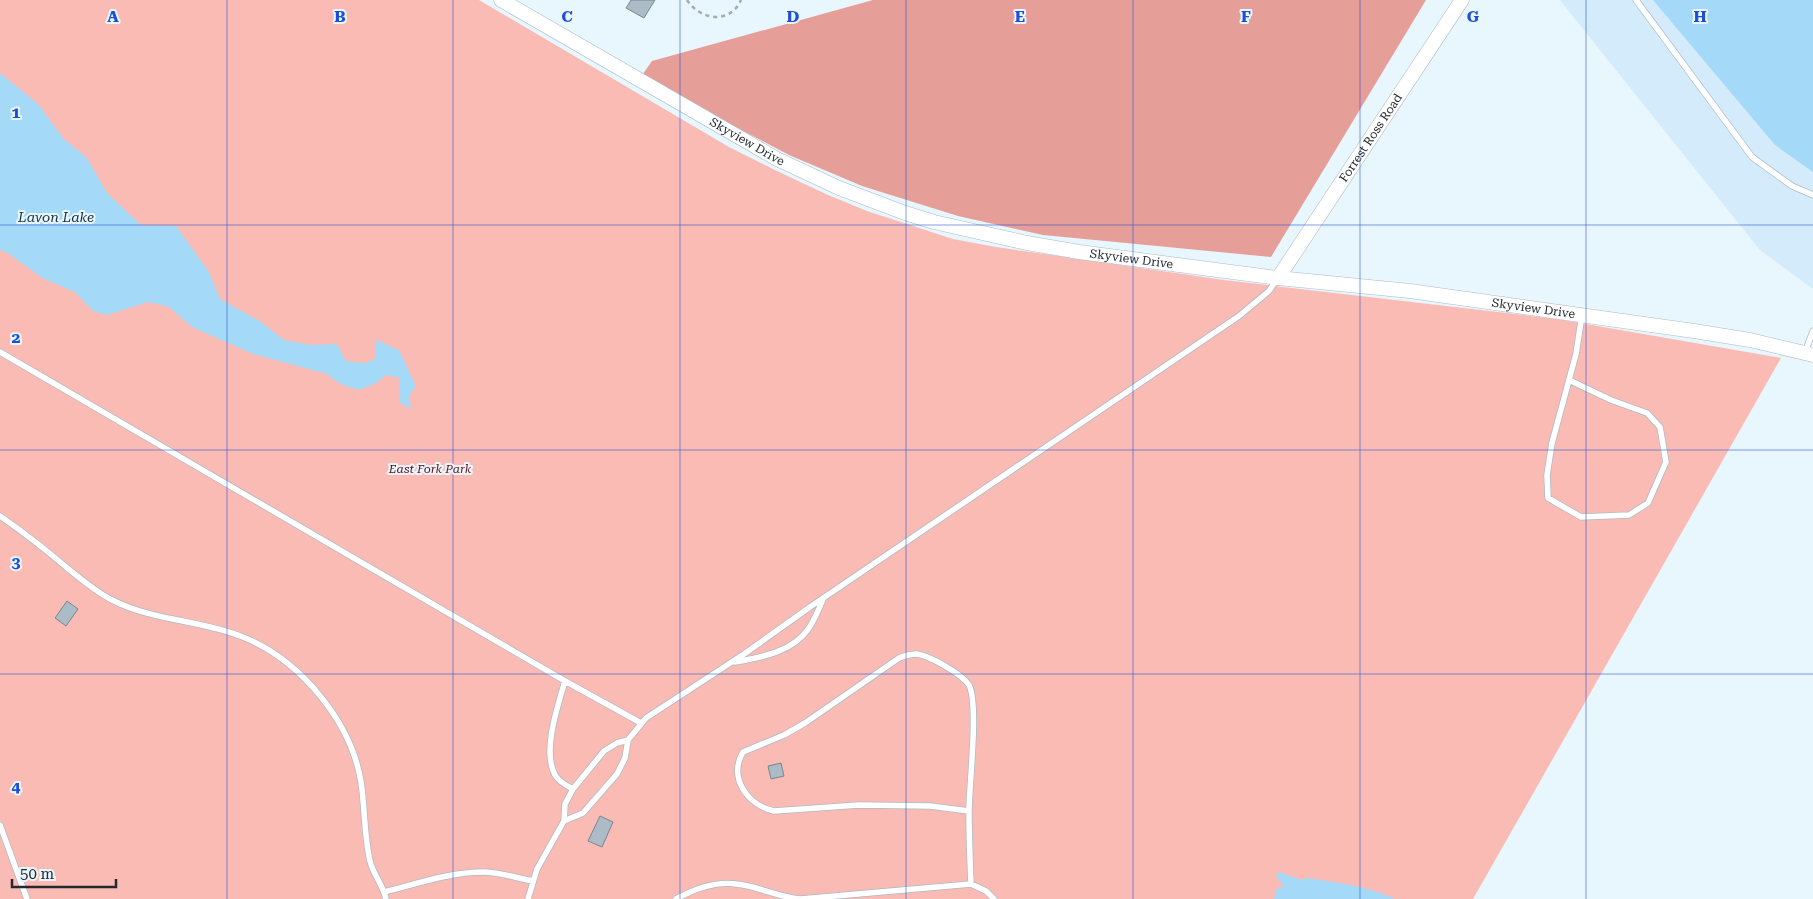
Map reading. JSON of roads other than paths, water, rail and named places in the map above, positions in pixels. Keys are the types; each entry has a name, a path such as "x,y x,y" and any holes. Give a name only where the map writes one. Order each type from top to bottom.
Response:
{"street":[{"name":"Skyview Drive","path":"501,0 777,159 831,184 905,213 953,227 1027,243 1278,278 1410,291 1582,315 1750,340 1809,354"},
{"name":"Forrest Ross Road","path":"1278,278 1462,0"}],"lane":[{"path":"1636,0 1752,157 1792,186 1813,195"},
{"path":"564,822 583,813 617,774 625,758 628,740 641,723 1239,316 1269,291 1278,278"},
{"path":"1569,380 1611,400 1647,412 1660,427 1666,462 1648,503 1628,515 1581,517 1548,498 1547,475 1552,443 1576,354 1582,315"},
{"path":"1809,354 1813,331"},
{"path":"0,352 565,681 641,723"},
{"path":"0,516 29,536 85,582 111,600 142,611 244,637 281,659 302,676 334,713 351,749 361,781 370,863 386,899"},
{"path":"731,663 766,657 793,644 809,629 824,598"},
{"path":"969,812 930,806 891,805 859,805 774,811 765,809 746,795 740,786 737,765 743,752 794,730 898,658 917,654 936,662 960,676 968,684 971,692 973,722 969,812 971,884"},
{"path":"565,681 552,727 552,762 556,777 573,789"},
{"path":"528,899 532,881 548,847 564,822 565,804 573,789 604,751 617,743 628,740"},
{"path":"0,825 27,899"},
{"path":"384,892 453,874 493,873 532,881"},
{"path":"676,899 703,887 725,883 742,885 784,898 800,899 971,884 986,891 994,899"}],"water":[{"path":"1653,0 1813,0 1813,172 1775,145"},
{"name":"Lavon Lake","path":"0,73 38,104 64,139 87,158 107,193 141,225 176,226 209,272 220,299 261,322 284,340 310,345 337,344 346,361 365,363 375,359 376,340 399,350 416,386 409,396 411,409 400,403 399,378 386,375 375,384 358,390 340,384 327,374 253,354 192,327 169,307 148,302 107,315 93,311 75,292 44,279 6,252 0,250"},
{"path":"1279,872 1302,880 1306,878 1363,888 1395,899 1274,899 1277,888 1284,886 1276,876"}],"park label":[{"name":"East Fork Park","path":"430,469"}]}
